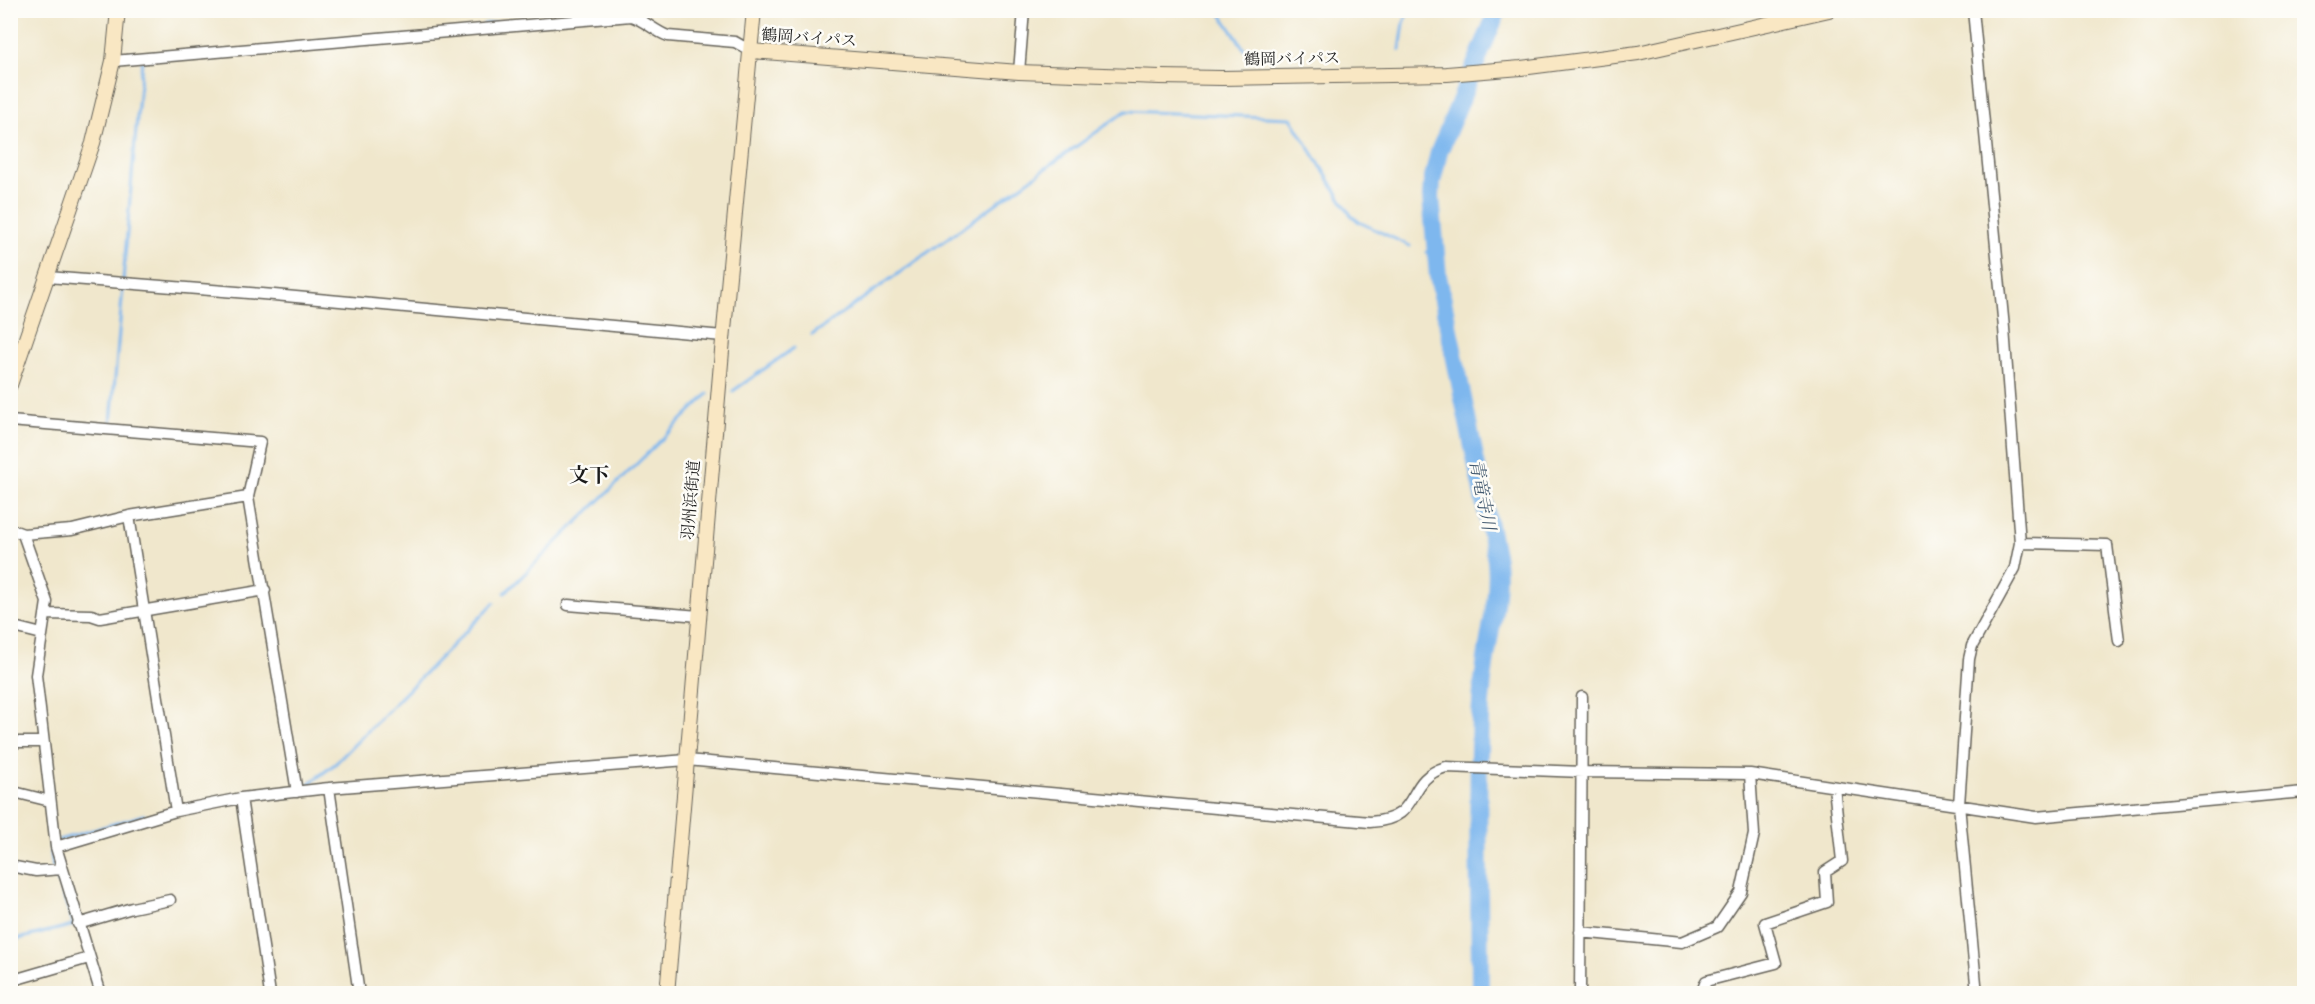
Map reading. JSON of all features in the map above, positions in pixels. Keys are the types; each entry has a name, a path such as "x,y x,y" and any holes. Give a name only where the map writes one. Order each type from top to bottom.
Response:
{"main road":[{"path":"10,385 93,142 113,61 118,10"},
{"name":"羽州浜街道","path":"667,993 723,336 754,10"},
{"name":"鶴岡バイパス","path":"751,51 1019,72 1222,78 1447,74 1521,68 1638,53 1829,10"}],"street":[{"path":"1019,72 1024,10"},
{"path":"1973,10 2004,328 2020,543 2015,568 1972,646 1959,805 1977,993"},
{"path":"113,61 632,16 646,22 660,33 735,42 751,51"},
{"path":"48,277 723,336"},
{"path":"10,420 260,442 248,497 296,789"},
{"path":"10,529 23,534 72,530 129,516 248,497"},
{"path":"129,516 142,611 175,808"},
{"path":"23,534 47,602 36,675 56,848 56,869 78,924 101,993"},
{"path":"2020,543 2107,545 2119,641"},
{"path":"46,614 91,615 99,618 265,590"},
{"path":"568,605 699,616"},
{"path":"10,626 42,634"},
{"path":"1580,993 1582,697"},
{"path":"10,742 43,742"},
{"path":"56,848 175,808 296,789 687,760 1370,822 1385,821 1402,813 1418,786 1435,771 1446,767 1583,772 1750,774 2036,817 2304,792"},
{"path":"1580,932 1682,942 1717,927 1741,892 1754,834 1750,774"},
{"path":"1701,993 1706,981 1776,963 1765,923 1827,902 1825,872 1842,861 1834,787"},
{"path":"329,788 359,993"},
{"path":"10,791 50,801"},
{"path":"241,798 270,993"},
{"path":"10,866 36,871 56,869"},
{"path":"78,924 170,900"},
{"path":"10,981 89,958"}],"waterway":[{"path":"484,24 632,10"},
{"path":"1218,10 1251,59"},
{"path":"1400,50 1404,23 1409,10"},
{"name":"青竜寺川","path":"1480,994 1478,822 1480,719 1497,571 1438,276 1431,197 1439,152 1498,10"},
{"path":"123,280 142,60"},
{"path":"812,335 1126,111 1291,118 1350,214 1359,222 1410,246"},
{"name":"青竜寺川","path":"1427,252 1435,256"},
{"path":"111,423 123,287"},
{"path":"733,391 794,348"},
{"path":"505,593 708,394"},
{"path":"306,786 335,764 494,603"},
{"path":"59,840 144,815"},
{"path":"50,845 53,867"},
{"path":"10,941 74,925 55,873"}],"district":[{"name":"文下","path":"589,477"}]}
